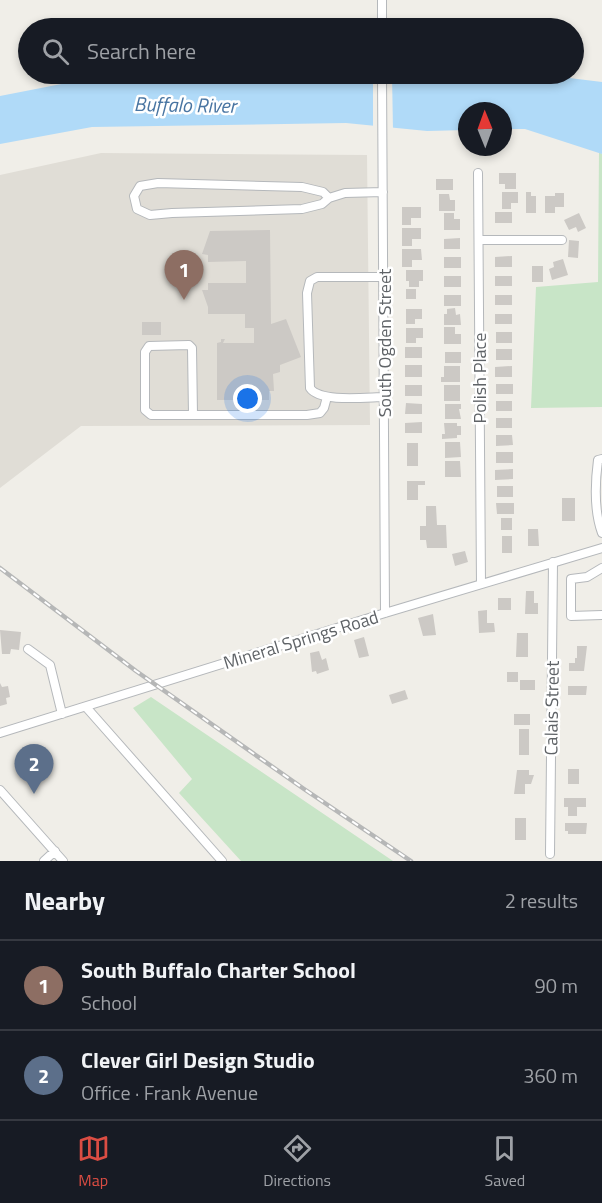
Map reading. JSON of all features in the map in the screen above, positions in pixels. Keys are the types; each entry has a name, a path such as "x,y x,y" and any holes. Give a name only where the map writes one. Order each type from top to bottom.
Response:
{"street":[{"path":"382,0 382,18"},
{"name":"South Ogden Street","path":"382,84 386,613"},
{"name":"Polish Place","path":"478,172 481,584"},
{"path":"329,198 323,192 302,187 158,183 140,186 134,196 137,210 150,215 302,209 352,192 383,192"},
{"path":"479,240 562,240"},
{"path":"384,277 318,277 310,280 307,293 310,388 313,393 327,397 385,397"},
{"path":"193,415 192,348 189,345 149,346 145,352 146,410 148,414 193,415 320,413 327,397"},
{"path":"602,459 598,460 595,479 599,526 602,533"},
{"name":"Mineral Springs Road","path":"0,733 602,548"},
{"name":"Calais Street","path":"550,854 553,562"},
{"path":"602,568 588,577 572,579 572,616 602,615"},
{"path":"28,649 50,665 62,714"},
{"path":"86,707 222,861"},
{"path":"0,790 63,861"},
{"path":"44,861 55,851"}],"shaded area":[{"path":"101,153 367,155 370,425 81,426 0,488 0,175"}],"green space":[{"path":"599,152 602,154 602,407 531,408 536,287 598,282"},
{"path":"151,697 393,861 241,861 179,793 192,779 133,708"}],"water":[{"name":"Buffalo River","path":"584,80 602,82 602,154 525,129 512,129 512,102 458,102 458,130 427,131 346,123 92,127 0,144 0,96 61,84 584,84"}],"pier":[{"path":"373,84 392,84 393,131 373,129"}],"building":[{"path":"499,173 516,173 516,189 505,189 505,184 499,184"},
{"path":"436,179 453,179 453,190 436,190"},
{"path":"502,192 518,192 518,203 511,203 511,209 502,209"},
{"path":"526,192 531,192 531,196 536,196 536,213 526,213"},
{"path":"555,193 564,193 564,207 555,207 555,213 545,213 545,196 555,196"},
{"path":"439,194 449,194 450,200 455,200 455,211 439,211"},
{"path":"402,207 421,207 421,218 411,218 411,225 402,225"},
{"path":"495,212 512,212 512,223 495,223"},
{"path":"444,213 454,213 454,219 460,219 460,230 444,230"},
{"path":"579,213 586,228 578,232 576,227 569,230 564,220"},
{"path":"402,228 421,228 421,239 412,239 412,246 402,246"},
{"path":"270,230 271,324 286,319 301,357 280,365 280,372 273,374 274,391 269,391 269,400 217,400 217,343 225,339 223,343 254,343 254,328 245,328 245,314 208,314 202,290 208,290 208,283 246,283 246,261 208,262 208,255 202,254 210,231"},
{"path":"460,238 460,249 444,249 444,239"},
{"path":"569,240 579,241 578,258 568,257"},
{"path":"402,249 421,249 422,260 412,260 412,267 402,267"},
{"path":"512,256 512,267 495,267 495,257"},
{"path":"444,257 461,257 461,268 444,268"},
{"path":"563,259 568,275 552,280 549,269 554,267 553,262"},
{"path":"532,266 543,266 543,282 532,282"},
{"path":"406,270 423,270 423,281 419,281 419,287 409,287 409,281 406,281"},
{"path":"444,276 461,276 461,287 444,287"},
{"path":"495,276 512,276 512,286 495,286"},
{"path":"406,289 416,289 416,299 406,299"},
{"path":"444,295 461,295 461,306 444,306"},
{"path":"495,295 512,295 512,305 495,305"},
{"path":"455,308 456,315 460,314 461,325 444,325 444,314 447,314 447,309"},
{"path":"406,309 422,309 422,319 415,319 415,324 406,324"},
{"path":"495,314 512,314 512,324 495,324"},
{"path":"142,322 161,322 161,335 142,335"},
{"path":"444,327 455,327 455,334 461,334 461,344 444,344"},
{"path":"406,328 423,328 423,338 416,338 416,343 406,343"},
{"path":"496,332 512,332 512,343 496,343"},
{"path":"405,347 422,347 422,358 405,358"},
{"path":"496,349 512,349 512,360 496,360"},
{"path":"445,352 461,352 461,363 445,363"},
{"path":"405,365 422,365 422,377 405,377"},
{"path":"444,366 460,366 460,382 441,382 441,377 444,377"},
{"path":"512,366 512,377 495,377 495,367"},
{"path":"496,384 513,384 513,394 496,394"},
{"path":"405,385 422,385 422,396 405,396"},
{"path":"444,385 460,385 460,401 444,401"},
{"path":"496,401 512,401 512,411 496,411"},
{"path":"406,403 422,404 422,414 405,414"},
{"path":"445,404 461,404 461,409 459,409 461,419 445,419"},
{"path":"496,418 512,418 512,428 496,428"},
{"path":"422,422 422,433 405,433 405,423"},
{"path":"444,423 457,423 457,426 461,426 461,435 457,435 457,438 442,439 442,434 445,434"},
{"path":"496,435 512,435 513,445 496,446"},
{"path":"445,442 460,442 461,457 445,458"},
{"path":"407,443 418,443 418,466 407,466"},
{"path":"496,452 513,452 513,463 496,463"},
{"path":"445,461 460,461 461,477 445,477"},
{"path":"513,469 513,479 495,480 495,470"},
{"path":"407,481 425,481 425,485 418,485 418,500 407,500"},
{"path":"497,486 513,486 513,497 497,497"},
{"path":"562,498 575,498 575,521 562,521"},
{"path":"496,503 514,503 514,514 497,514"},
{"path":"426,506 436,506 437,525 446,525 447,548 427,548 426,540 420,540 420,526 426,526"},
{"path":"501,518 512,518 512,530 501,530"},
{"path":"528,529 538,529 539,546 528,546"},
{"path":"502,536 512,536 512,553 502,553"},
{"path":"465,551 468,562 455,566 452,554"},
{"path":"526,591 534,591 534,603 538,603 538,614 525,614"},
{"path":"498,598 511,598 511,610 498,610"},
{"path":"487,610 487,623 494,623 495,632 479,633 478,611"},
{"path":"433,614 436,635 423,636 418,618"},
{"path":"0,630 21,632 19,650 11,649 10,654 2,654"},
{"path":"517,633 528,633 528,657 516,657"},
{"path":"364,637 369,656 359,658 354,640"},
{"path":"577,646 587,646 584,671 569,671 569,663 575,663 575,658 577,658"},
{"path":"319,651 322,660 326,658 329,670 317,674 316,671 312,672 310,653"},
{"path":"507,672 518,672 518,682 507,682"},
{"path":"520,680 535,680 535,690 520,690"},
{"path":"0,683 2,687 8,686 10,697 6,698 7,704 0,706"},
{"path":"568,686 587,686 586,695 568,695"},
{"path":"405,690 408,699 392,704 389,695"},
{"path":"514,714 530,714 530,725 514,725"},
{"path":"519,729 529,729 529,755 519,755"},
{"path":"568,769 579,769 579,784 568,784"},
{"path":"517,770 529,770 529,775 534,775 531,784 525,784 525,794 514,794"},
{"path":"564,798 586,798 586,807 577,807 577,816 568,816 568,807 564,807"},
{"path":"515,818 526,818 526,840 515,840"},
{"path":"565,823 587,823 586,834 568,834 568,831 565,831"}],"railway":[{"path":"0,568 136,671 411,861"}],"place":[{"name":"South Buffalo Charter School","path":"184,300"},
{"name":"Clever Girl Design Studio","path":"34,794"}]}
